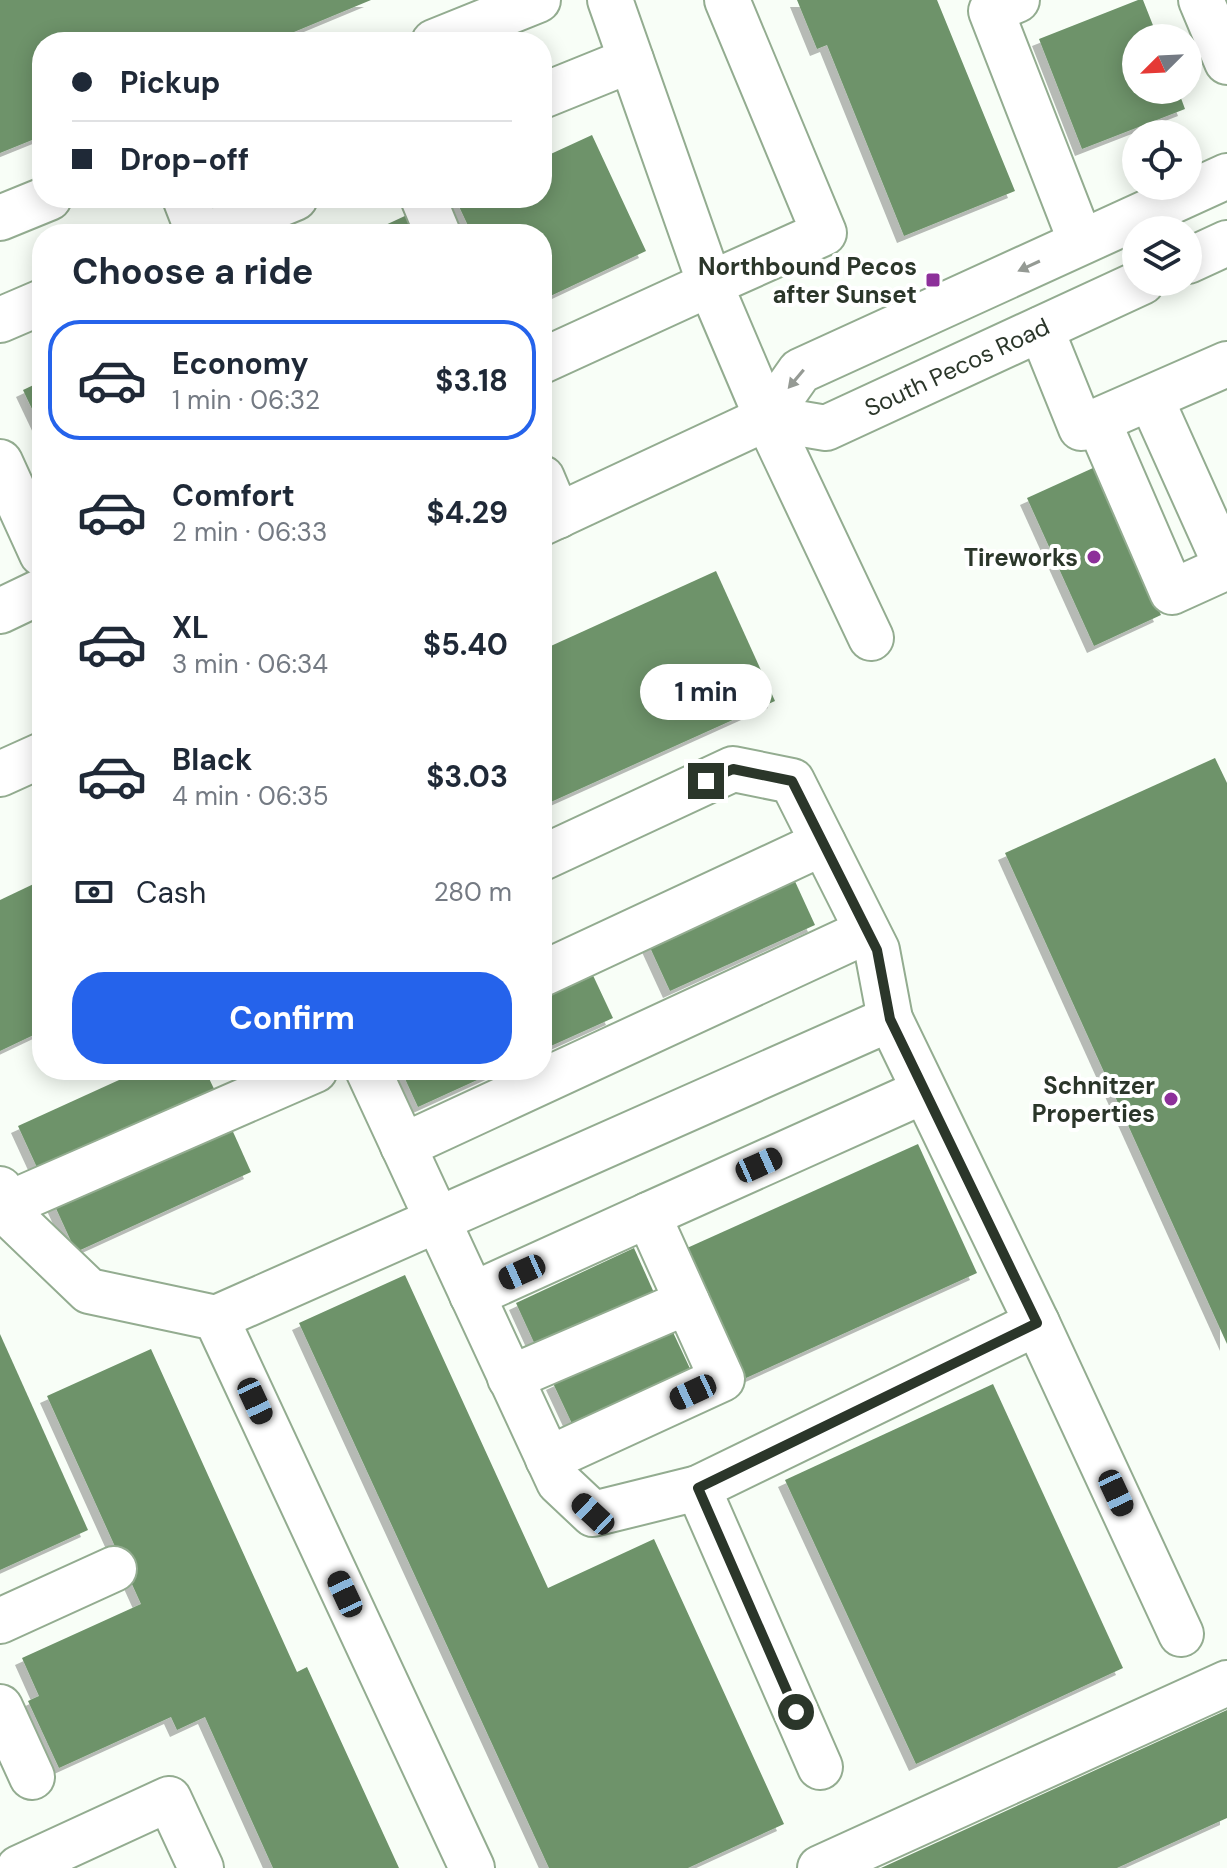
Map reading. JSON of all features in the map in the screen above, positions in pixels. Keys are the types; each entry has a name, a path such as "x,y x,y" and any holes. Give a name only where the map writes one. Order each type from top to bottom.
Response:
{"main road":[{"path":"459,32 538,0"},
{"path":"610,0 710,284 767,418 871,638"},
{"path":"552,356 824,233 727,0"},
{"path":"1204,1 1227,62"},
{"path":"998,4 1081,242"},
{"path":"552,92 631,60"},
{"path":"552,503 767,418 800,371 1227,176"},
{"path":"0,218 32,205"},
{"path":"232,224 271,208"},
{"path":"1202,255 1227,243"},
{"name":"South Pecos Road","path":"767,418 826,428 1122,291"},
{"path":"0,320 32,306"},
{"path":"1041,329 1081,428 1227,364"},
{"path":"1098,421 1172,592 1227,568 1151,399"},
{"path":"0,462 32,532"},
{"path":"0,611 32,596"},
{"path":"0,774 32,760"},
{"path":"552,853 733,769 792,781 877,950 890,1019 1037,1323 1181,1634"},
{"path":"552,969 823,843"},
{"path":"552,1077 867,931"},
{"path":"290,1080 3,1197 11,1216 89,1291 216,1318 890,1019"},
{"path":"373,1080 559,1482 593,1514 698,1488 1037,1323"},
{"path":"403,1146 545,1080"},
{"path":"472,1295 924,1091"},
{"path":"548,1459 722,1379 648,1215"},
{"path":"510,1378 687,1302"},
{"path":"216,1318 472,1868"},
{"path":"698,1488 820,1767"},
{"path":"0,1621 114,1569"},
{"path":"820,1868 1227,1683"},
{"path":"0,1707 32,1777"},
{"path":"22,1867 169,1799 201,1868"}],"building":[{"path":"0,0 371,0 294,32 32,32 32,140 0,153"},
{"path":"797,0 937,0 1015,191 904,236 827,45 817,49"},
{"path":"1143,0 1152,24 1122,24 1122,104 1183,104 1185,109 1157,120 1122,120 1122,133 1082,149 1039,39"},
{"path":"592,135 646,251 552,295 552,224 467,224 460,208 552,208 552,153"},
{"path":"407,215 411,224 388,224"},
{"path":"32,386 32,409 23,390"},
{"name":"Tireworks","path":"1093,468 1161,615 1094,646 1027,498"},
{"path":"716,571 775,701 552,801 552,645"},
{"name":"Schnitzer Properties","path":"1215,758 1227,783 1227,1344 1005,853"},
{"path":"793,877 815,925 670,991 648,943"},
{"path":"32,885 32,1036 0,1051 0,900"},
{"path":"590,969 613,1018 552,1045 552,986"},
{"path":"119,1080 210,1080 216,1093 40,1174 18,1126"},
{"path":"406,1080 477,1080 418,1107"},
{"path":"230,1125 251,1172 76,1252 54,1204"},
{"path":"918,1144 977,1273 746,1378 687,1248"},
{"path":"634,1248 655,1295 537,1349 516,1303"},
{"path":"405,1275 548,1588 654,1539 784,1824 688,1868 549,1868 299,1323"},
{"path":"671,1328 693,1375 575,1430 553,1383"},
{"path":"0,1334 88,1530 0,1570"},
{"path":"151,1349 297,1672 307,1667 399,1868 273,1868 205,1717 177,1730 171,1717 59,1768 28,1701 39,1696 22,1658 141,1604 47,1396"},
{"path":"993,1384 1123,1668 916,1764 785,1480"},
{"path":"1227,1710 1227,1818 1117,1868 881,1868"}],"place":[{"name":"Northbound Pecos after Sunset","path":"933,280"},
{"name":"Tireworks","path":"1094,557"},
{"name":"Schnitzer Properties","path":"1171,1099"}],"route":[{"path":"706,781 733,769 792,781 877,950 890,1019 1037,1323 698,1488 796,1712"}]}
